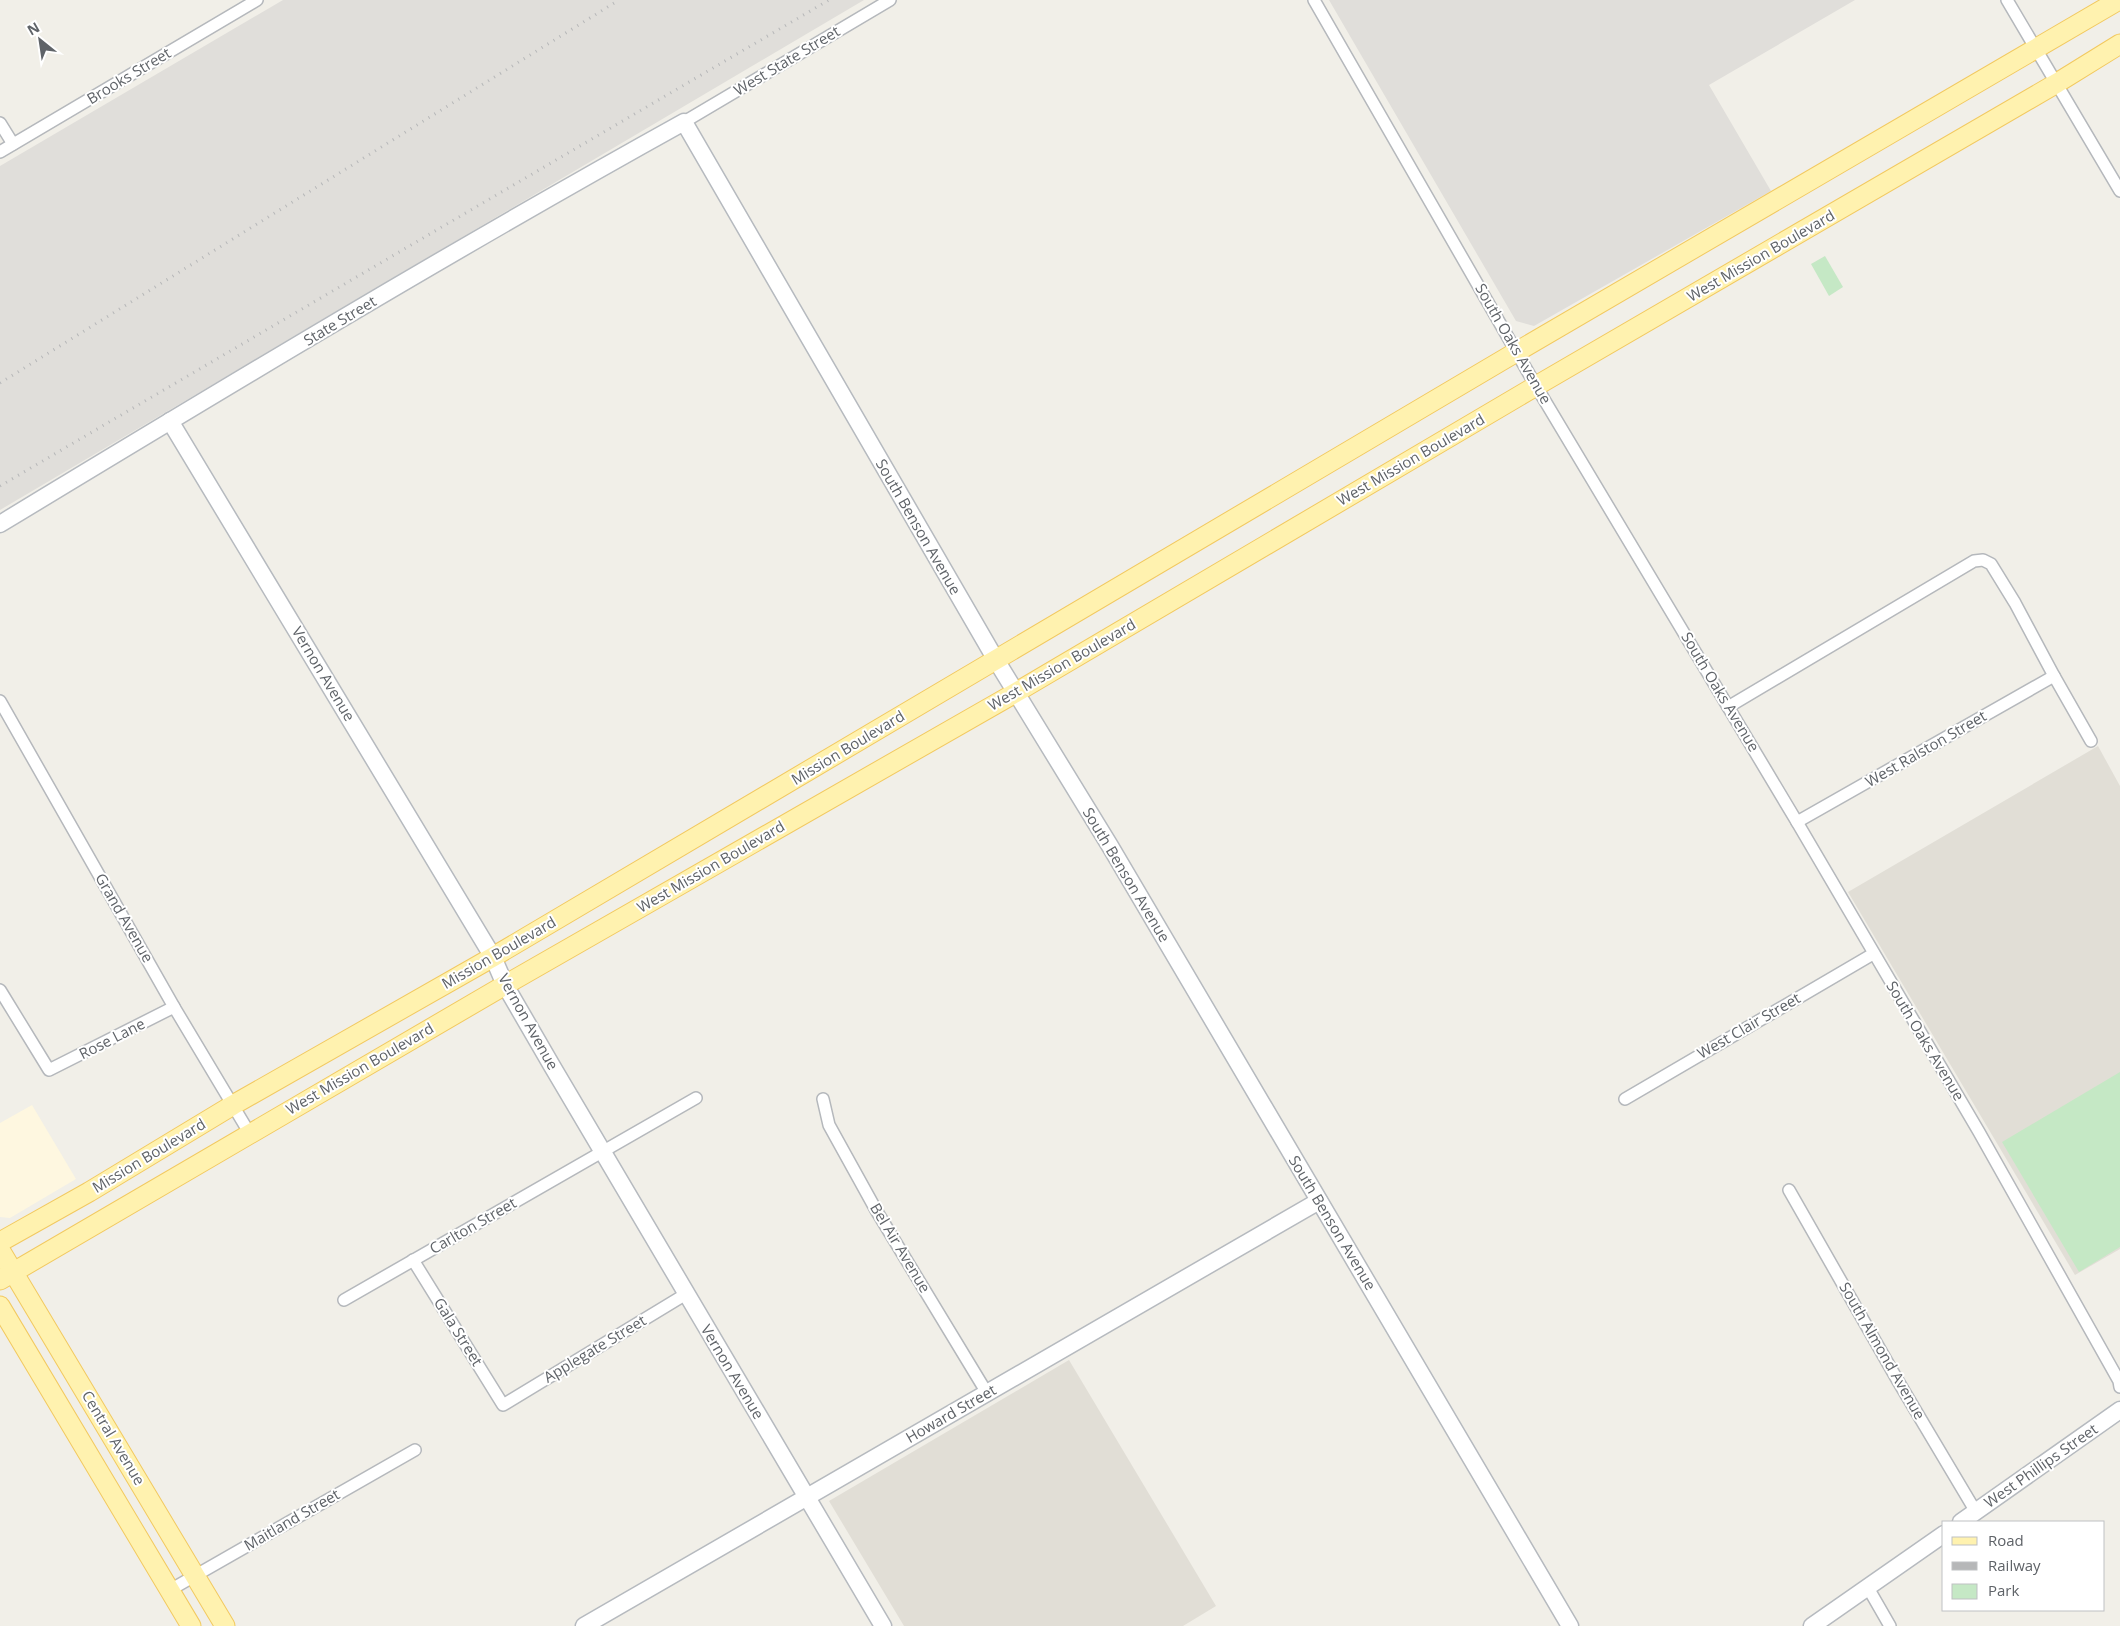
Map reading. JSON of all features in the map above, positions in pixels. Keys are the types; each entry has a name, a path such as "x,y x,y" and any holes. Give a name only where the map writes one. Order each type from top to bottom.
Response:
{"main road":[{"path":"996,660 1518,351 2119,0"},
{"name":"West Mission Boulevard","path":"6,1276 505,985 1015,693 1536,386 2057,84 2120,44"},
{"name":"Mission Boulevard","path":"0,1242 89,1192 233,1105 494,957 996,660"},
{"name":"Central Avenue","path":"0,1250 6,1276 196,1575 225,1626"},
{"name":"Central Avenue","path":"0,1306 191,1626"}],"street":[{"name":"Brooks Street","path":"0,152 257,0"},
{"name":"West State Street","path":"684,122 890,0"},
{"name":"South Oaks Avenue","path":"1314,0 1518,351 1536,386 1797,822 1988,1149 2119,1381 2120,1388"},
{"path":"2007,0 2120,191"},
{"name":"State Street","path":"0,524 170,421 543,201 684,122"},
{"name":"South Benson Avenue","path":"684,122 1015,693 1110,846 1570,1626"},
{"path":"0,123 13,144"},
{"name":"Vernon Avenue","path":"170,421 494,957 505,985 881,1625"},
{"path":"1728,707 1974,560 1983,560 1991,564 2015,603 2091,741"},
{"name":"West Ralston Street","path":"1797,822 2054,676"},
{"name":"Grand Avenue","path":"0,701 174,1007 250,1134"},
{"name":"West Clair Street","path":"1625,1099 1873,954"},
{"name":"Rose Lane","path":"0,990 49,1070 174,1007"},
{"name":"Carlton Street","path":"344,1300 696,1098"},
{"name":"Bel Air Avenue","path":"823,1099 829,1125 867,1193 986,1393"},
{"name":"South Almond Avenue","path":"1789,1190 1898,1381 1976,1512"},
{"name":"Howard Street","path":"584,1626 1319,1201"},
{"name":"Gala Street","path":"413,1260 503,1404"},
{"name":"Applegate Street","path":"503,1404 686,1294"},
{"name":"West Phillips Street","path":"1962,1521 2120,1410"},
{"name":"Maitland Street","path":"170,1590 414,1450"},
{"path":"1812,1626 1942,1535"},
{"path":"1867,1586 1890,1626"}],"shaded area":[{"path":"283,0 864,0 0,510 0,166"},
{"path":"1329,0 1855,0 1709,85 1771,191 1534,326 1516,321"},
{"path":"2098,746 2120,786 2120,1249 2075,1275 1848,892"},
{"path":"32,1105 76,1179 10,1218 0,1217 0,1123"},
{"path":"1069,1360 1216,1606 1183,1626 904,1626 829,1501"}],"green space":[{"path":"1825,256 1843,287 1829,296 1811,264"},
{"path":"2120,1072 2120,1247 2079,1272 2002,1142"}],"railway":[{"path":"0,383 619,0"},
{"path":"0,486 829,0"}]}
